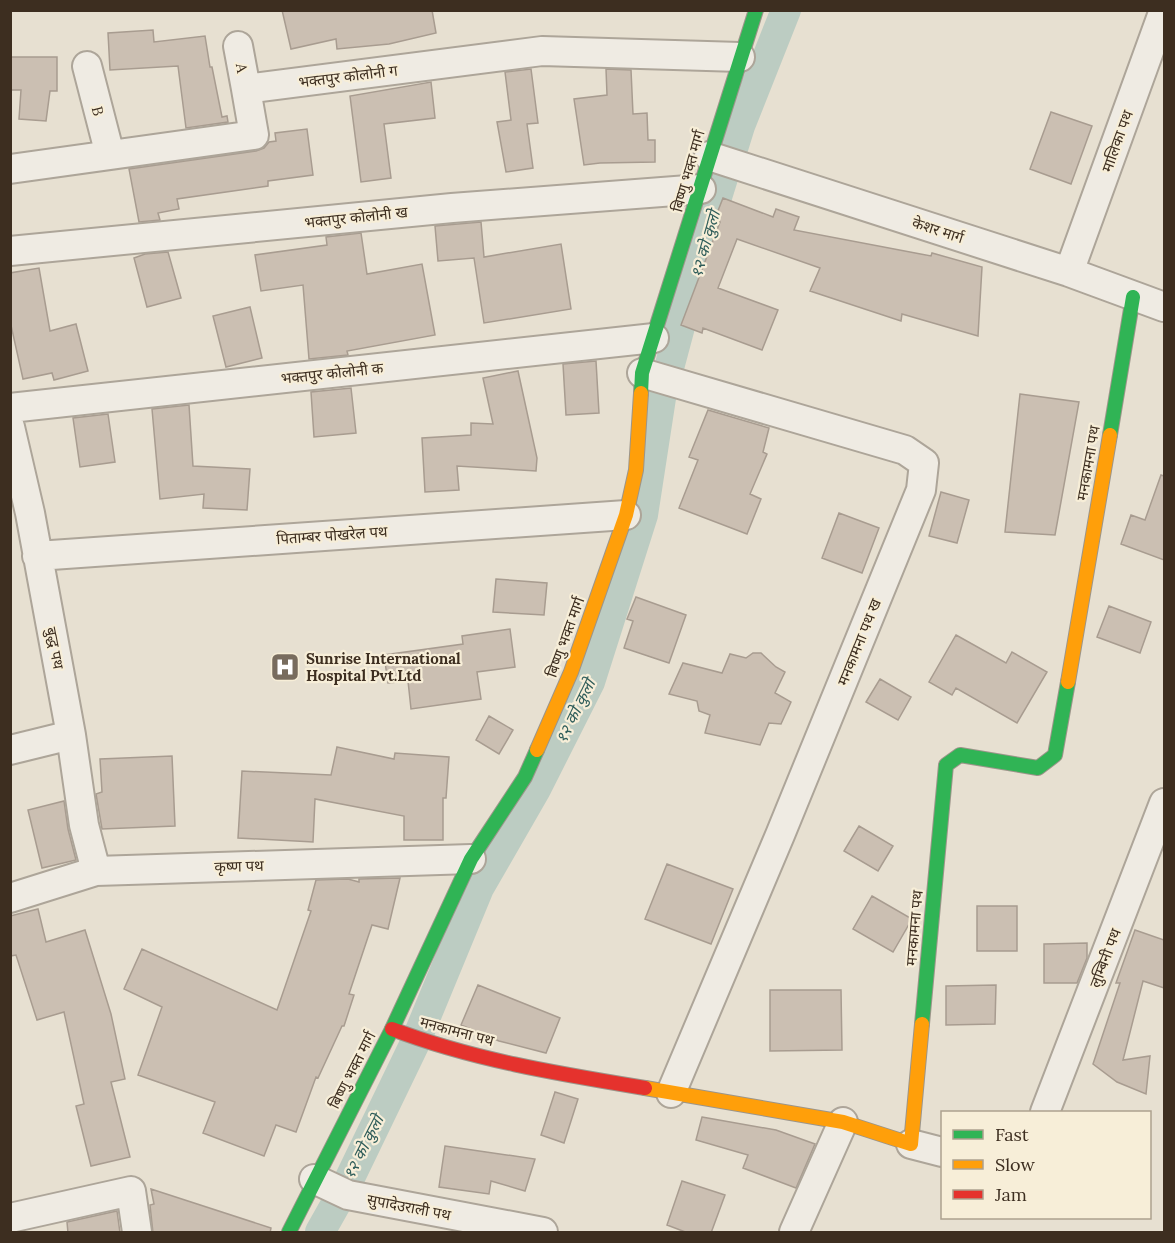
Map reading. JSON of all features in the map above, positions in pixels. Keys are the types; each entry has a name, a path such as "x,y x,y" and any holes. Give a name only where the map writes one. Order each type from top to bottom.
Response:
{"street":[{"name":"बिष्णु भक्त मार्ग","path":"289,1233 314,1179 392,1029 471,859 525,777 571,672 626,515 636,470 643,373 701,189 722,160 740,57 756,10"},
{"name":"मालिका पथ","path":"1069,272 1164,10"},
{"name":"A","path":"238,46 246,89"},
{"name":"भक्तपुर कोलोनी ग","path":"246,89 542,51 740,57"},
{"name":"B","path":"87,66 110,155"},
{"path":"10,169 254,135 246,89"},
{"name":"केशर मार्ग","path":"722,160 1069,272 1164,307"},
{"name":"भक्तपुर कोलोनी ख","path":"10,251 452,208 701,189"},
{"name":"मनकामना पथ","path":"392,1029 422,1040 542,1071 843,1122 911,1143 946,765 960,755 1038,768 1055,755 1133,297"},
{"name":"भक्तपुर कोलोनी क","path":"10,408 654,338"},
{"name":"मनकामना पथ ख","path":"643,373 905,450 924,463 921,490 671,1094"},
{"name":"बुद्ध पथ","path":"10,427 71,735 84,825 96,871"},
{"name":"पिताम्बर पोखरेल पथ","path":"37,556 626,515"},
{"path":"10,750 71,735"},
{"name":"लुम्बिनी पथ","path":"1046,1111 1164,803"},
{"name":"कृष्ण पथ","path":"10,898 96,871 471,859"},
{"path":"794,1233 843,1122"},
{"path":"911,1143 941,1152"},
{"name":"सुपादेउराली पथ","path":"314,1179 348,1196 543,1233"},
{"path":"10,1218 131,1191 137,1233"}],"building":[{"path":"282,10 432,10 436,33 389,44 337,49 336,39 291,49"},
{"path":"153,30 154,42 205,36 222,117 227,116 228,122 186,128 178,66 110,70 108,33"},
{"path":"10,57 57,57 57,91 50,91 46,121 19,119 21,90 10,90"},
{"path":"531,69 538,123 527,124 533,168 506,172 497,122 511,120 505,72"},
{"path":"606,69 631,70 633,114 647,113 648,140 655,140 655,162 584,165 574,99 607,95"},
{"path":"431,82 435,118 384,124 391,178 361,182 350,96"},
{"path":"1051,112 1092,126 1071,184 1030,169"},
{"path":"307,129 313,175 268,181 268,186 177,199 179,209 158,213 160,220 139,222 129,169 256,151 264,148 269,142 276,141 275,133"},
{"path":"723,198 773,217 776,209 799,217 794,230 931,256 932,253 982,267 978,336 902,314 901,321 810,291 820,268 737,239 718,288 778,310 762,350 703,328 702,333 681,325 720,222 714,221"},
{"path":"481,222 484,257 561,244 571,309 484,323 474,258 438,261 435,226"},
{"path":"361,233 367,274 422,264 435,335 347,351 348,355 309,359 303,285 261,291 255,255 327,245 326,237"},
{"path":"168,252 181,298 147,307 134,258 145,254"},
{"path":"39,268 50,331 76,324 88,371 54,380 52,373 23,379 10,321 10,273"},
{"path":"250,307 262,358 226,367 213,316"},
{"path":"596,361 599,413 566,415 563,364"},
{"path":"518,371 537,458 536,471 457,466 459,490 425,492 422,438 471,435 471,423 493,424 483,378"},
{"path":"351,388 356,433 314,437 311,392"},
{"path":"1020,394 1079,402 1055,535 1005,532"},
{"path":"189,405 193,466 250,469 247,510 203,508 204,494 160,499 152,409"},
{"path":"708,410 769,428 763,452 767,454 750,494 761,499 747,534 679,508 698,460 689,457"},
{"path":"108,414 115,462 80,467 73,418"},
{"path":"1161,475 1164,476 1164,560 1121,544 1131,515 1145,520"},
{"path":"941,492 969,500 957,543 929,536"},
{"path":"839,513 879,528 862,573 822,558"},
{"path":"496,579 547,583 544,615 493,612"},
{"path":"636,597 686,615 669,663 624,648 633,621 627,619"},
{"path":"1109,606 1151,622 1140,653 1097,637"},
{"path":"510,629 515,667 477,672 481,699 411,709 408,681 388,683 384,655 463,644 462,636"},
{"path":"956,635 1006,663 1012,652 1047,672 1017,723 956,688 952,695 929,682"},
{"path":"753,653 761,653 785,672 775,693 791,702 781,724 769,723 760,745 705,733 710,715 699,711 697,701 669,694 683,663 722,673 730,654 746,658"},
{"path":"880,679 911,697 898,720 866,702"},
{"path":"489,716 513,730 499,754 476,740"},
{"path":"337,747 394,759 395,753 449,757 446,798 443,798 443,840 404,840 404,816 315,799 313,842 238,838 242,771 331,775"},
{"path":"172,756 175,826 102,829 96,794 102,792 100,759"},
{"path":"64,801 76,860 42,868 28,810"},
{"path":"859,826 893,846 878,871 844,851"},
{"path":"667,864 733,889 711,944 645,919"},
{"path":"400,878 388,929 372,925 349,994 354,995 344,1026 318,1078 316,1077 296,1132 276,1125 264,1156 203,1133 215,1102 138,1075 162,1007 124,989 142,949 277,1010 311,911 308,910 316,880 348,879 359,882 359,879"},
{"path":"872,896 912,919 893,952 853,929"},
{"path":"977,906 1017,906 1017,951 977,951"},
{"path":"38,909 46,942 85,930 111,1014 125,1079 111,1082 130,1157 91,1166 76,1106 84,1104 64,1012 37,1020 16,955 10,956 10,916"},
{"path":"1135,930 1164,940 1164,988 1143,981 1123,1060 1150,1056 1146,1094 1117,1082 1093,1064 1120,983 1116,983"},
{"path":"1087,943 1087,958 1077,983 1044,983 1044,944"},
{"path":"478,985 560,1018 546,1053 499,1041 461,1025"},
{"path":"996,985 995,1024 946,1025 946,986"},
{"path":"770,990 841,990 842,1050 770,1051"},
{"path":"555,1092 578,1099 564,1143 541,1135"},
{"path":"702,1117 776,1130 815,1144 796,1188 743,1168 748,1155 696,1140"},
{"path":"445,1146 535,1159 525,1191 491,1181 489,1194 439,1187"},
{"path":"682,1181 725,1195 711,1233 688,1233 667,1225"},
{"path":"151,1189 271,1228 270,1233 153,1233 150,1205 154,1204"},
{"path":"117,1211 120,1233 68,1233 67,1222"}],"waterway":[{"name":"१२ को कुलो","path":"731,155 740,126 786,10"},
{"name":"१२ को कुलो","path":"320,1232 346,1186 415,1043 479,888 536,789 590,682 643,515 661,398 700,252 731,152"}],"traffic: fast":[{"path":"641,393 642,373 756,10"},
{"path":"1110,435 1133,297"},
{"path":"922,1024 946,765 960,755 1038,768 1055,755 1068,682"},
{"path":"289,1232 392,1029 471,859 525,777 537,750"}],"traffic: slow":[{"path":"537,750 571,672 626,515 636,470 641,393"},
{"path":"1068,682 1110,435"},
{"path":"645,1088 843,1122 911,1144 922,1024"}],"traffic: jam":[{"path":"392,1029 485,1058 645,1088"}],"place":[{"name":"Sunrise International Hospital Pvt.Ltd","path":"285,667"}]}
